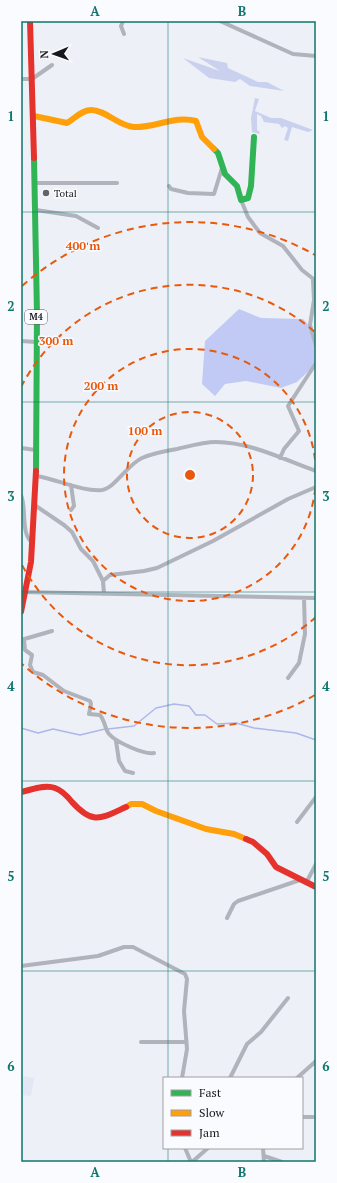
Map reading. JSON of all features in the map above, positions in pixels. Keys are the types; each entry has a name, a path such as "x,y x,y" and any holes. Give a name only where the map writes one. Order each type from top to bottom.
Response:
{"street":[{"name":"M4","path":"21,612 23,592 34,544 36,506 36,182 30,21"},
{"path":"123,21 121,26 124,34"},
{"path":"220,21 293,54 316,56"},
{"path":"21,79 32,79 52,65"},
{"path":"34,116 67,123 80,113 94,110 127,126 138,127 160,125 178,120 196,121 202,137 216,149 225,174 237,186 248,217 260,233 284,246 302,270 314,280 314,300 310,325 316,346"},
{"path":"241,200 248,198 252,186 254,137"},
{"path":"169,186 171,189 188,193 214,194 223,168"},
{"path":"36,182 117,183"},
{"path":"36,210 76,216 98,228"},
{"path":"21,341 36,342"},
{"path":"280,458 284,449 300,431 288,406 316,363"},
{"path":"36,476 57,480 71,485 103,490 113,484 129,466 143,457 157,452 217,442 242,446 316,471"},
{"path":"21,448 36,450"},
{"path":"71,485 74,506 71,510"},
{"path":"103,581 110,575 156,568 213,541 288,499 316,487"},
{"path":"21,495 26,535 29,541 34,544"},
{"path":"36,506 68,528 81,549 93,561 103,581 104,594"},
{"path":"23,592 316,598"},
{"path":"288,678 299,663 305,634 304,598"},
{"path":"52,630 22,640 26,650 32,655 30,665 33,672 43,675 64,691 90,701 91,704 89,714 100,715 109,734 116,741 119,761 125,771 133,773"},
{"path":"116,741 123,742 145,754 154,753"},
{"path":"21,792 44,787 55,788 67,796 83,814 93,818 105,817 130,804 142,804 156,812 206,829 234,834 253,842 267,854 274,865 303,882 316,887"},
{"path":"297,822 316,797"},
{"path":"227,918 234,904 238,901 303,882 316,864"},
{"path":"21,966 98,956 124,947 133,947 186,976 184,1011 186,1055 182,1077"},
{"path":"230,1077 247,1044 264,1028 288,998"},
{"path":"141,1042 186,1042"},
{"path":"298,1077 316,1061"},
{"path":"303,1117 313,1117"},
{"path":"185,1149 191,1162 207,1149"},
{"path":"263,1149 264,1162"},
{"path":"264,1156 282,1162"}],"shaded area":[{"path":"198,57 227,63 228,68 258,82 267,82 284,91 250,86 240,79 235,82 209,78 183,58 220,71"},
{"path":"255,98 259,99 255,111 271,118 281,118 313,130 308,132 292,127 288,141 284,140 288,128 285,126 282,128 279,124 264,122 261,116 257,114 257,130 260,132 259,134 252,132 251,118"},
{"path":"239,309 261,318 303,319 313,334 315,365 297,382 281,388 246,381 225,384 215,396 202,384 205,341"},
{"path":"22,1076 34,1078 31,1096 21,1095"}],"waterway":[{"path":"108,729 134,726 156,708 174,704 189,706 196,715 205,715 217,724 236,723 254,728 296,733 316,740"},
{"path":"21,728 38,733 53,729 80,735 105,729"}],"traffic: fast":[{"path":"214,149 218,153 225,174 237,186 241,200 248,198 251,186 254,137"},
{"path":"34,158 37,314 36,471"}],"traffic: slow":[{"path":"34,116 67,123 82,113 91,110 102,113 128,126 134,127 150,126 180,120 196,121 202,137 214,149"},
{"path":"126,807 131,804 142,804 156,811 206,829 234,834 246,839"}],"traffic: jam":[{"path":"30,21 34,158"},
{"path":"21,612 31,562 36,471"},
{"path":"21,792 42,787 55,788 60,790 79,809 91,817 97,818 110,815 126,807"},
{"path":"246,839 253,842 267,854 276,867 316,887"}],"place":[{"name":"Total","path":"46,193"}]}
